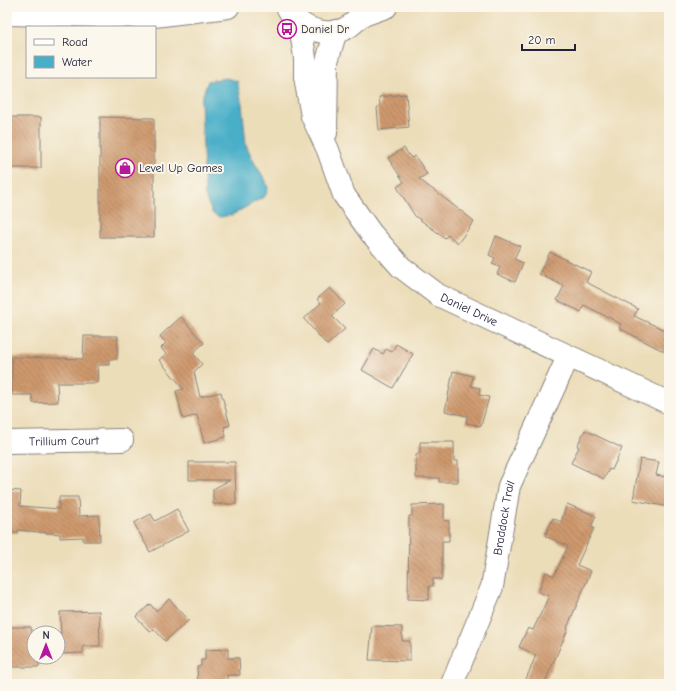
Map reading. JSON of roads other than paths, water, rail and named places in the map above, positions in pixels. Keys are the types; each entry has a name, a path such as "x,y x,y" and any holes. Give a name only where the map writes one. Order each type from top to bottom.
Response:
{"street":[{"path":"7,14 146,17 228,7"},
{"path":"288,13 315,31 329,32 342,29 361,12 386,7"},
{"name":"Daniel Drive","path":"288,13 305,58 305,77 312,116 328,150 344,196 371,233 401,267 438,295 669,403"},
{"name":"Daniel Drive","path":"328,150 324,124 327,61 336,31"},
{"name":"Braddock Trail","path":"452,684 492,587 509,486 568,356"},
{"name":"Trillium Court","path":"7,442 122,440"}],"water":[{"path":"226,78 237,81 242,104 246,145 254,162 266,181 268,189 265,196 232,215 220,217 213,214 205,197 201,100 208,81"}],"place":[{"name":"Daniel Dr","path":"287,29"},
{"name":"Level Up Games","path":"125,168"}]}
